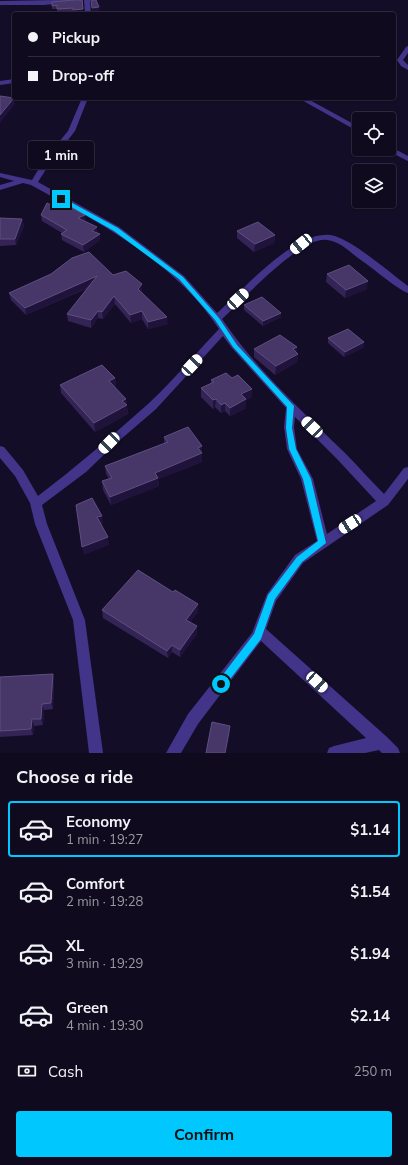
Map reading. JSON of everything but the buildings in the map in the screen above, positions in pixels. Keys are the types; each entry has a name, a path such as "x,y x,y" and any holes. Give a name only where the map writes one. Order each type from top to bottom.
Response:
{"street":[{"path":"0,3 44,3 74,0"},
{"path":"87,0 88,12"},
{"path":"408,48 400,60 403,65 408,68"},
{"path":"0,83 12,81"},
{"path":"34,183 47,162 71,131 84,100"},
{"path":"305,100 352,126"},
{"path":"396,152 408,159"},
{"path":"0,175 34,183 116,229 181,278 217,319 235,346 384,502"},
{"path":"0,188 23,180"},
{"path":"217,319 274,266 301,244 322,237 335,238 345,244 408,290"},
{"path":"36,502 82,469 109,443 152,406 223,330"},
{"path":"291,406 289,428 292,449 307,479 323,543"},
{"path":"0,450 19,473 36,502 41,524 79,620 96,753"},
{"path":"173,753 193,719 258,636 271,598 299,559 384,502 408,471"},
{"path":"259,631 393,753"},
{"path":"334,753 382,742"}],"route":[{"path":"61,199 116,229 181,278 217,319 235,346 291,406 289,428 292,449 307,479 323,543 299,559 271,598 258,636 221,684"}]}
